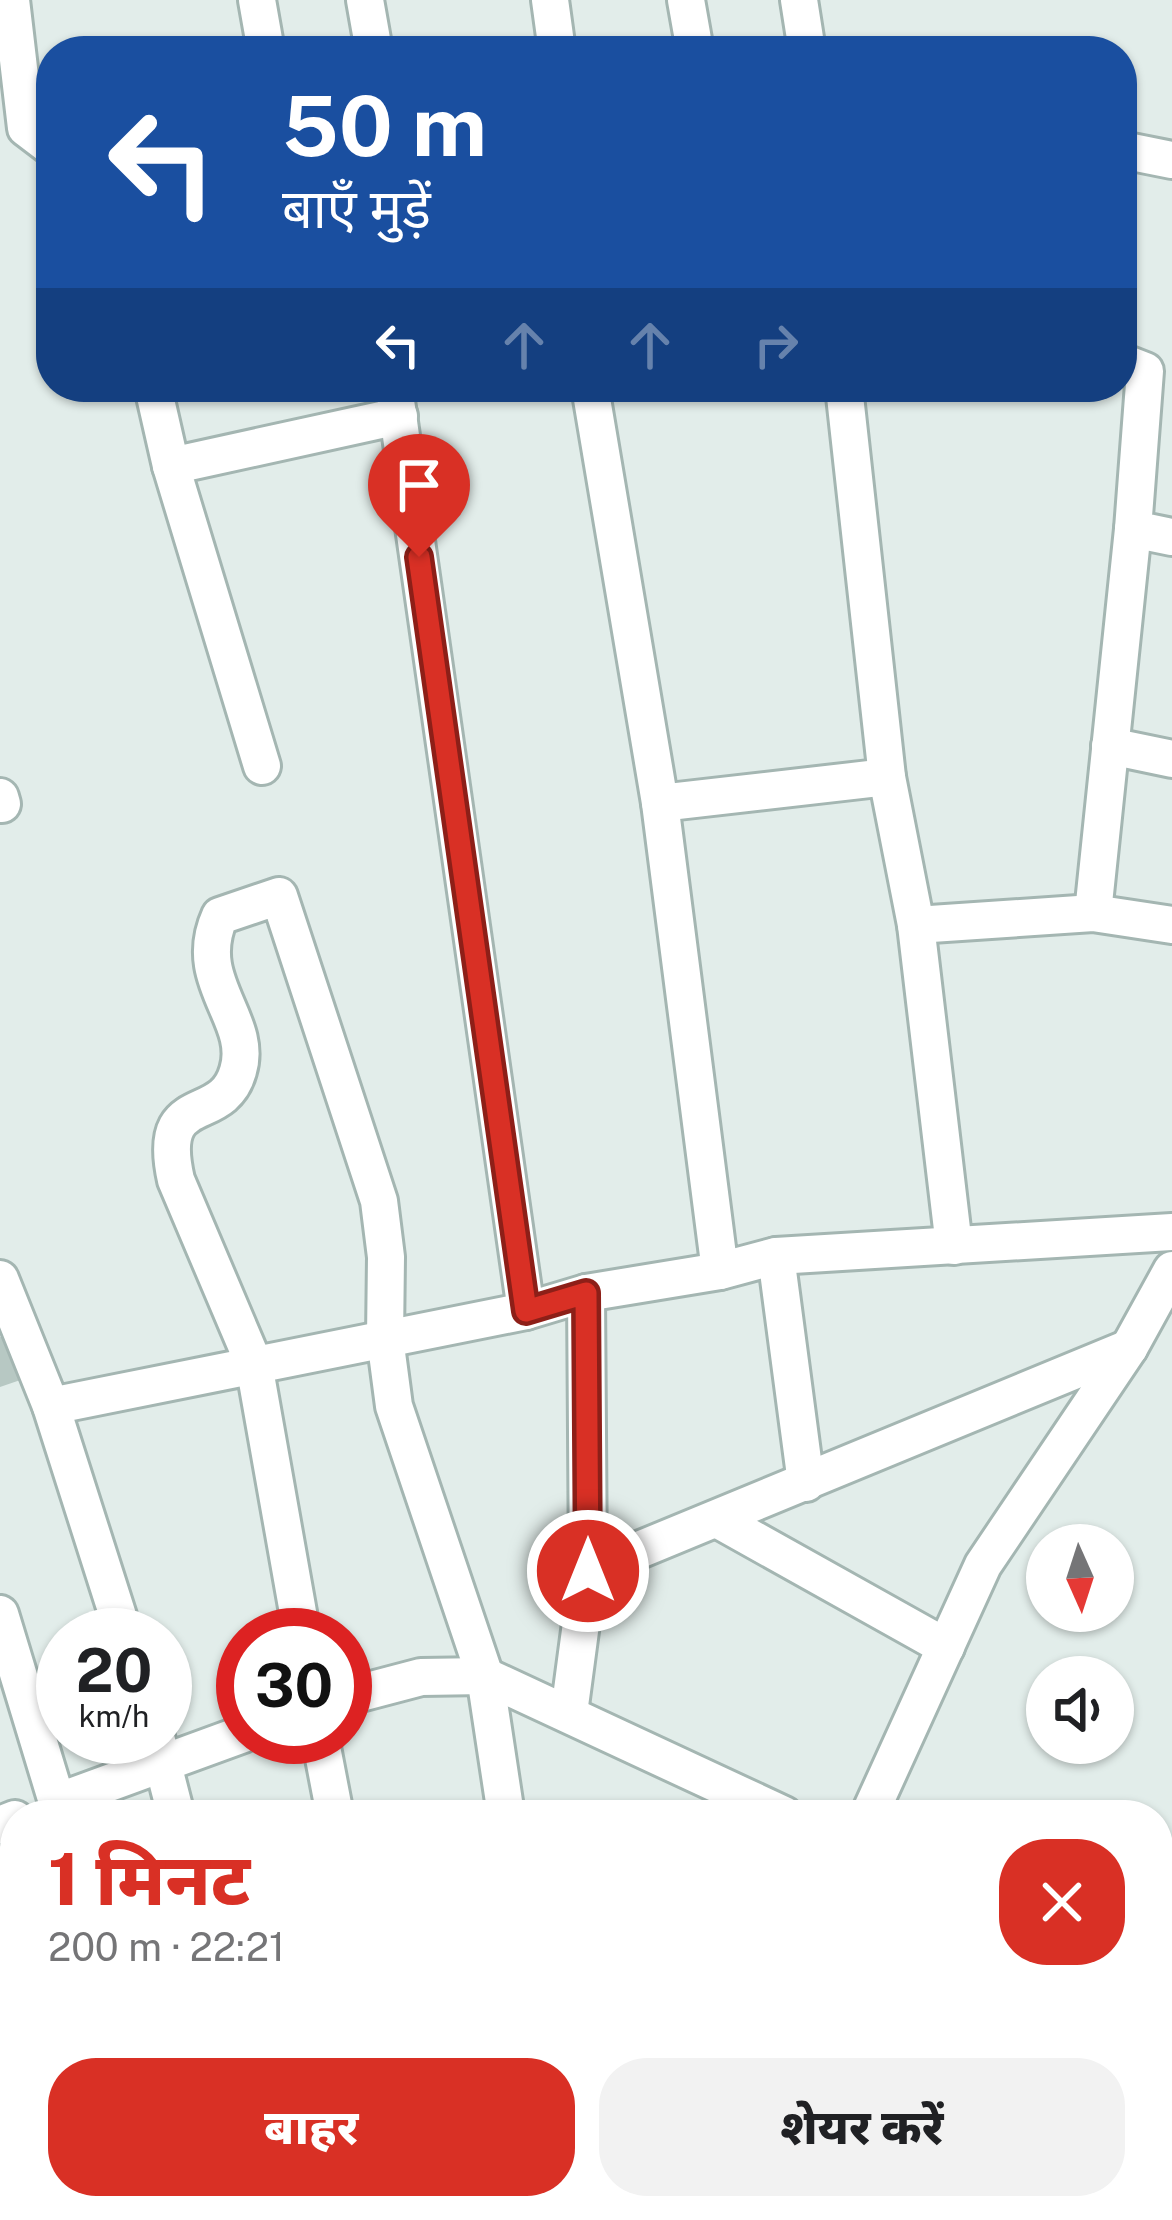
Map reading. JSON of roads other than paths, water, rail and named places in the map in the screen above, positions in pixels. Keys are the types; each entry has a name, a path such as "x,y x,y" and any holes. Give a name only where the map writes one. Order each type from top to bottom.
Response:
{"street":[{"path":"10,0 26,128 36,136"},
{"path":"257,0 263,36"},
{"path":"364,0 371,36"},
{"path":"550,0 555,36"},
{"path":"686,0 692,36"},
{"path":"799,0 805,36"},
{"path":"1137,153 1172,160"},
{"path":"1093,913 1133,529 1145,371 1137,368"},
{"path":"156,402 170,466 262,766"},
{"path":"170,466 394,402"},
{"path":"397,402 526,1311"},
{"path":"593,402 660,803 720,1270"},
{"path":"846,402 887,776 916,925 954,1246"},
{"path":"1133,529 1172,538"},
{"path":"1110,746 1172,759"},
{"path":"660,803 887,776"},
{"path":"297,1608 254,1364 176,1180 169,1150 172,1130 190,1113 230,1091 240,1067 239,1041 212,974 209,940 220,916 279,896 379,1201 386,1257 385,1338 394,1406 485,1676 504,1800"},
{"path":"916,925 1093,913 1172,925"},
{"path":"51,1406 776,1256 1172,1232"},
{"path":"776,1256 806,1483"},
{"path":"876,1800 983,1565 1129,1348 1172,1270"},
{"path":"0,1279 51,1406 115,1608"},
{"path":"568,1713 588,1571 586,1293"},
{"path":"588,1571 1129,1348"},
{"path":"717,1519 946,1647"},
{"path":"2,1627 39,1800"},
{"path":"372,1690 421,1677 485,1676 752,1800"},
{"path":"59,1800 133,1764"},
{"path":"163,1764 172,1800"},
{"path":"325,1764 331,1800"}]}
